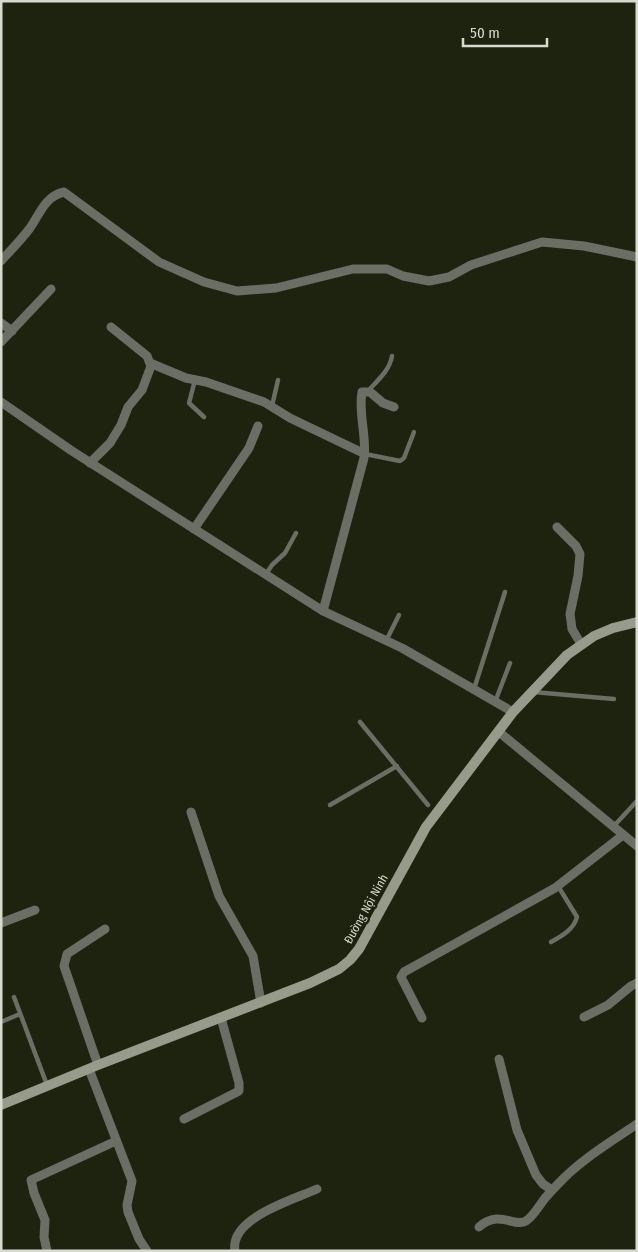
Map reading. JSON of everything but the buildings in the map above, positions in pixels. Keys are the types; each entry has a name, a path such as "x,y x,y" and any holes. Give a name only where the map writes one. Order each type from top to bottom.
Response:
{"street":[{"path":"1,261 30,227 46,202 56,194 64,192 159,262 204,282 238,291 276,288 353,269 387,269 403,276 429,281 449,277 472,264 542,242 584,246 637,256"},
{"path":"1,342 51,289"},
{"path":"1,323 12,331"},
{"path":"90,463 110,443 121,425 128,407 142,390 151,366 144,354 111,327"},
{"path":"150,363 186,378 238,392 272,406 290,418 365,454"},
{"path":"323,611 365,454 360,402 362,392 368,391 383,403 394,407"},
{"path":"1,402 90,463 323,611 386,641 513,712"},
{"path":"194,529 245,453 258,426"},
{"path":"557,527 576,546 580,554 570,621 572,629 582,644"},
{"name":"Đường Nội Ninh","path":"1,1106 94,1067 261,1003 339,969 359,949 426,827 432,809 499,732 513,712 567,655 582,644 594,636 637,622"},
{"path":"499,732 637,846"},
{"path":"191,812 219,896 253,956 261,1003"},
{"path":"422,1018 401,977 404,972 558,886 623,835"},
{"path":"1,923 35,910"},
{"path":"105,929 68,954 65,958 64,966 116,1141 132,1184 127,1205 128,1212 147,1251"},
{"path":"584,1017 608,1005 637,983"},
{"path":"184,1119 239,1091 239,1082 221,1018"},
{"path":"499,1059 517,1130 536,1175 543,1184 552,1190"},
{"path":"479,1227 485,1222 495,1219 527,1221 552,1190 593,1153 637,1124"},
{"path":"47,1251 44,1237 45,1220 31,1180 116,1141"},
{"path":"235,1251 234,1246 239,1230 256,1216 317,1189"}],"lane":[{"path":"368,391 388,368 392,356"},
{"path":"195,380 188,403 204,417"},
{"path":"272,406 278,380"},
{"path":"365,454 400,461 404,458 414,432"},
{"path":"266,574 272,565 285,554 296,533"},
{"path":"474,689 504,592"},
{"path":"386,641 399,615"},
{"path":"496,702 510,663"},
{"path":"532,692 614,699"},
{"path":"360,722 432,809"},
{"path":"330,805 397,766"},
{"path":"613,827 636,802"},
{"path":"552,942 570,929 576,922 577,917 558,886"},
{"path":"14,997 48,1086"},
{"path":"1,1022 20,1014"}]}
